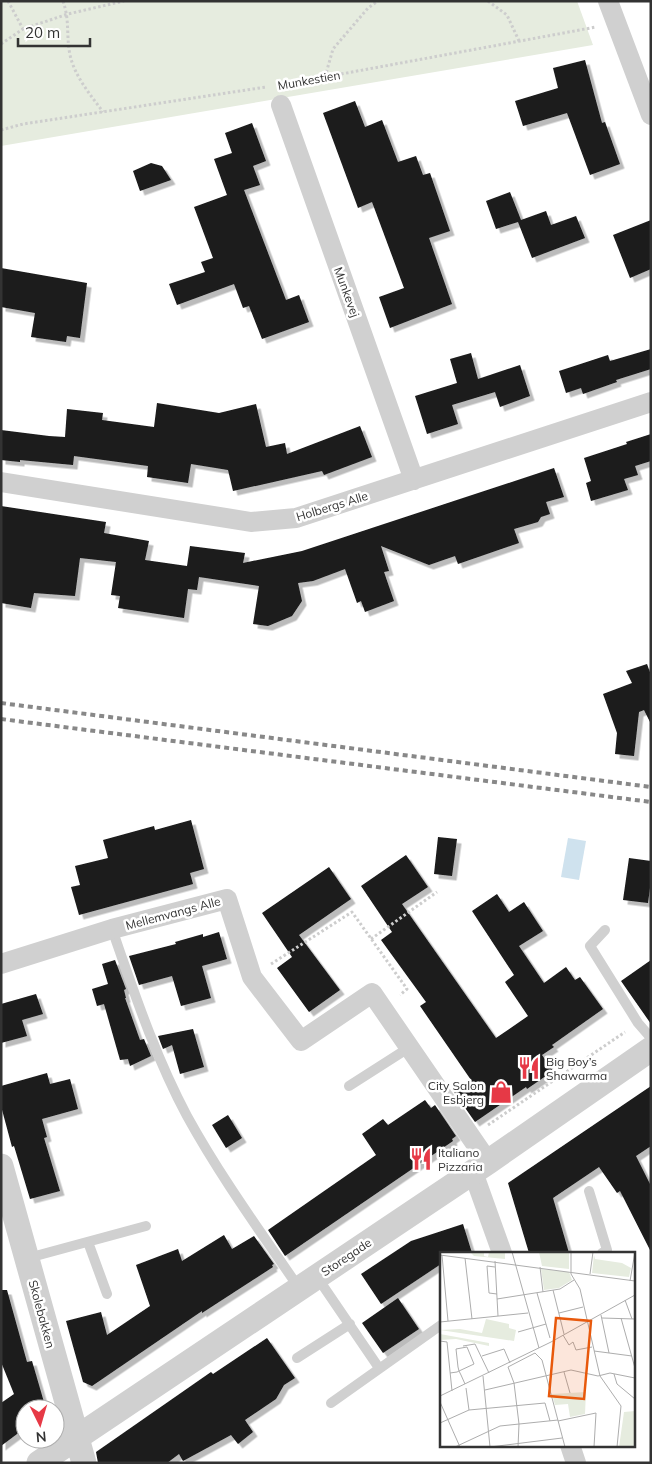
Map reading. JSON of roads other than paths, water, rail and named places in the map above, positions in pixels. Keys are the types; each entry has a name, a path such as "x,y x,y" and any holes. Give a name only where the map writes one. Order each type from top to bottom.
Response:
{"street":[{"path":"608,1 651,115"},
{"name":"Munkevej","path":"280,105 414,480"},
{"name":"Holbergs Alle","path":"1,482 251,522 296,518 651,402"},
{"name":"Mellemvangs Alle","path":"1,964 112,929 227,899 252,977 301,1041 372,993 470,1136 502,1252"},
{"name":"Storegade","path":"39,1463 480,1167 651,1049"},
{"name":"Skolebakken","path":"1,1166 84,1463"},
{"path":"570,1446 576,1463"}],"lane":[{"path":"112,929 150,1035 187,1115 224,1179 308,1283 350,1324 379,1368"},
{"path":"606,930 590,946 638,1023 651,1038"},
{"path":"349,1086 410,1047"},
{"path":"589,1191 608,1250 604,1252"},
{"path":"27,1258 146,1226"},
{"path":"88,1242 107,1294"},
{"path":"298,1358 350,1324"},
{"path":"331,1402 440,1326"}],"water":[{"path":"568,838 586,841 579,880 561,877"}],"railway":[{"path":"1,703 651,787"},
{"path":"1,719 651,802"}],"place":[{"name":"Big Boy’s Shawarma","path":"529,1068"},
{"name":"City Salon Esbjerg","path":"501,1092"},
{"name":"Italiano Pizzaria","path":"421,1159"}]}
